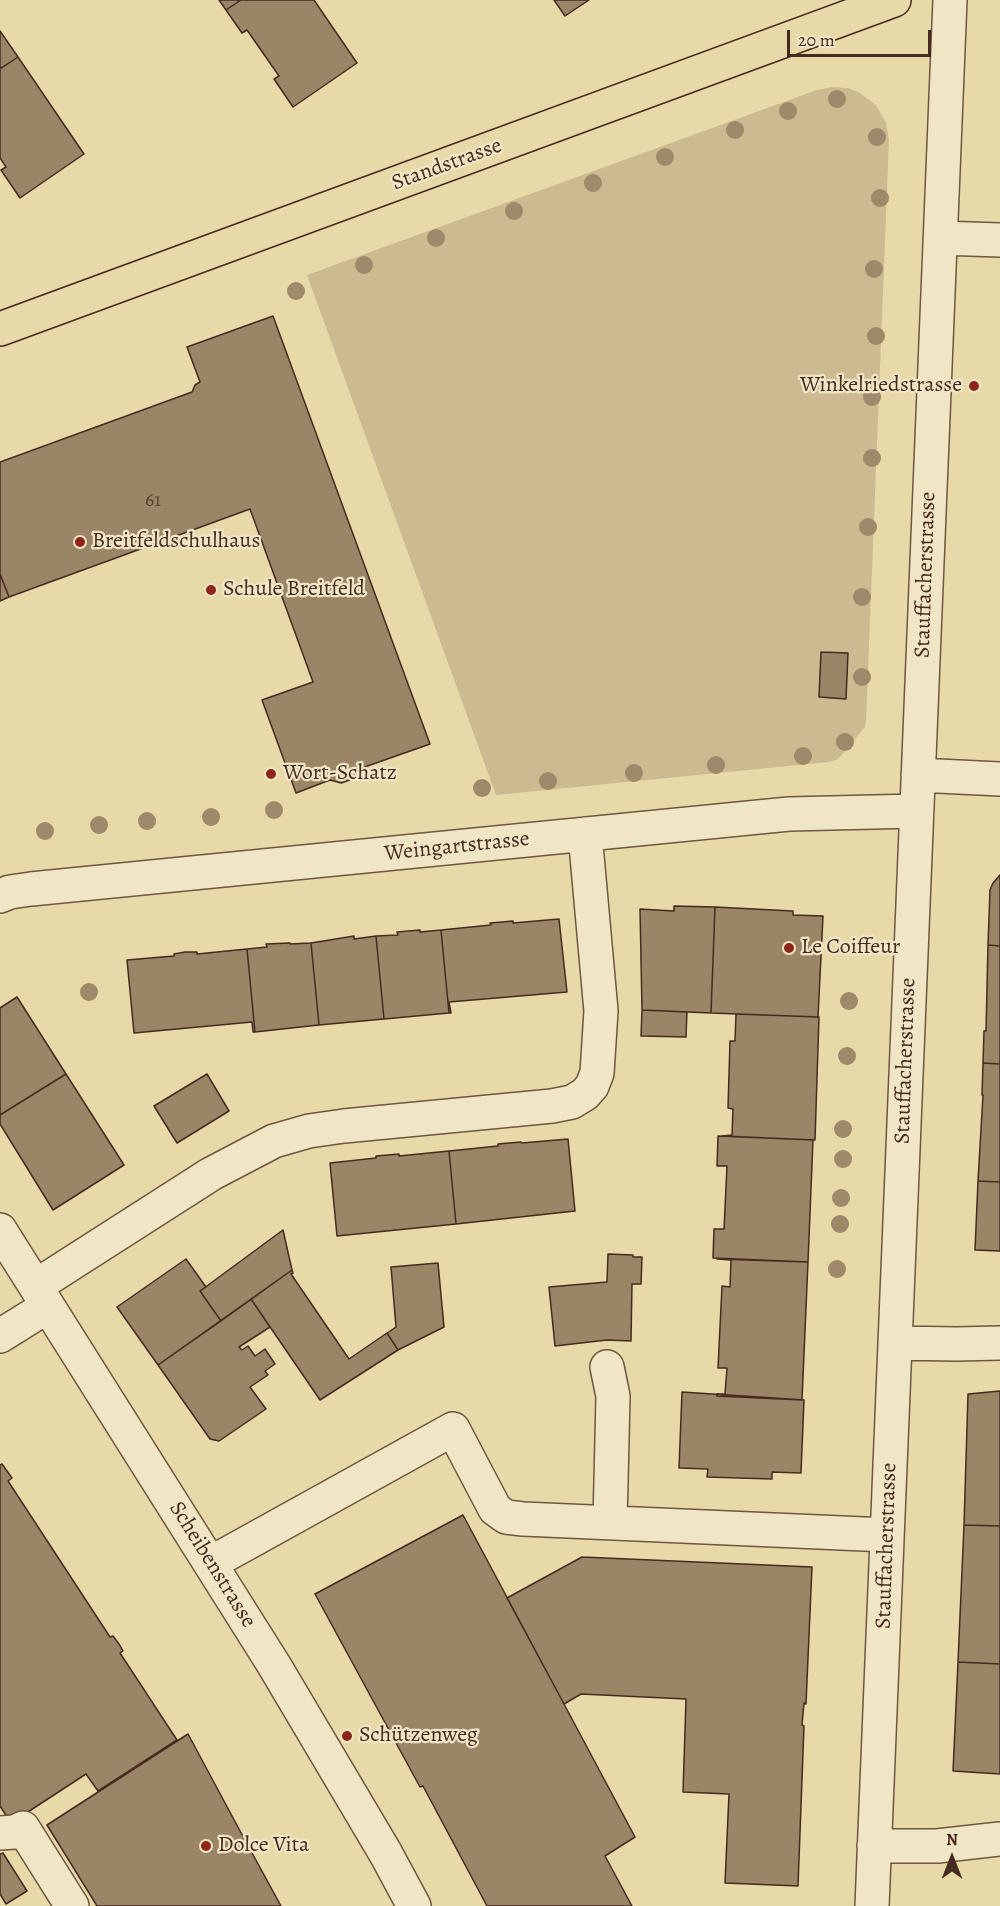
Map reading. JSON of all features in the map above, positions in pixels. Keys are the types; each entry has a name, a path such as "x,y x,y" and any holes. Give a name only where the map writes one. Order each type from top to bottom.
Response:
{"main road":[{"name":"Standstrasse","path":"0,329 894,0"}],"street":[{"name":"Stauffacherstrasse","path":"872,1906 950,0"},
{"path":"941,238 1000,240"},
{"path":"918,775 1000,779"},
{"name":"Weingartstrasse","path":"0,896 31,889 585,834 812,813 916,811"},
{"path":"0,1336 42,1296 211,1174 274,1141 309,1131 345,1126 552,1106 572,1102 585,1094 592,1086 597,1073 601,1011 585,834"},
{"name":"Scheibenstrasse","path":"0,1230 212,1563 386,1854 414,1906"},
{"path":"895,1343 1000,1342"},
{"path":"607,1367 613,1396 610,1523"},
{"path":"212,1563 453,1429 495,1509 506,1517 887,1535"},
{"path":"12,1830 72,1906"},
{"path":"874,1846 937,1846 1000,1839"}],"shaded area":[{"path":"832,87 848,88 860,93 876,105 886,123 889,140 865,727 840,757 828,762 496,795 307,275 817,90"}],"building":[{"path":"219,0 241,0 226,10"},
{"path":"241,0 314,0 357,63 293,107 274,79 279,76 247,30 242,33 226,10"},
{"path":"554,0 589,0 565,16"},
{"path":"0,31 18,57 0,69"},
{"path":"18,57 84,154 20,198 1,170 6,167 0,158 0,69"},
{"name":"Breitfeldschulhaus","path":"273,316 430,744 359,769 353,779 341,783 330,780 296,793 262,700 313,682 250,509 9,597 0,574 0,462 192,392 195,385 200,382 187,347"},
{"path":"0,574 9,597 0,601"},
{"path":"821,652 848,653 846,699 819,697"},
{"path":"1000,875 1000,946 988,945 990,890"},
{"path":"674,906 715,907 711,1013 642,1010 640,909 674,911"},
{"path":"715,907 793,911 793,915 823,916 818,1017 711,1013"},
{"path":"559,919 567,992 449,1002 451,1013 449,1013 441,930 491,925 490,923"},
{"path":"420,930 420,932 441,930 449,1013 384,1019 376,936 398,935 397,932"},
{"path":"354,936 354,939 376,936 384,1019 319,1025 311,943"},
{"path":"311,943 319,1025 255,1032 247,949 267,947 266,944"},
{"path":"988,945 1000,946 1000,1064 983,1063"},
{"path":"247,949 255,1032 253,1032 252,1022 134,1033 127,960 174,956 174,954 185,952 197,952 197,954"},
{"path":"17,997 66,1074 0,1115 0,1008"},
{"path":"642,1010 687,1012 686,1037 641,1036"},
{"path":"736,1014 819,1017 815,1140 722,1136 732,1135 733,1109 728,1108 730,1041 735,1041"},
{"path":"983,1063 1000,1064 1000,1182 978,1181"},
{"path":"66,1074 124,1165 53,1210 0,1124 0,1115"},
{"path":"207,1074 229,1111 177,1143 154,1106"},
{"path":"718,1136 813,1140 808,1262 713,1258 714,1229 724,1229 727,1166 717,1166"},
{"path":"568,1139 575,1211 456,1224 449,1151 498,1146 498,1144"},
{"path":"449,1151 456,1224 337,1236 330,1163 376,1158 376,1156"},
{"path":"978,1181 1000,1182 1000,1251 975,1250"},
{"path":"283,1230 292,1270 221,1321 200,1291"},
{"path":"608,1254 642,1257 641,1284 632,1284 631,1341 607,1340 555,1346 549,1287 607,1282"},
{"path":"186,1259 206,1287 200,1291 221,1321 158,1365 117,1307"},
{"path":"717,1259 808,1262 802,1400 717,1396 717,1394 725,1394 727,1368 718,1368 722,1286 730,1287 731,1260"},
{"path":"438,1263 444,1327 398,1350 387,1333 396,1327 391,1267"},
{"path":"292,1270 291,1274 349,1359 387,1333 398,1350 320,1400 251,1299"},
{"path":"251,1299 270,1327 239,1347 242,1350 248,1346 255,1356 265,1349 275,1364 265,1371 268,1375 250,1387 266,1409 219,1441 210,1439 158,1365"},
{"path":"1000,1391 1000,1526 964,1525 968,1394"},
{"path":"682,1392 804,1400 801,1473 772,1472 772,1479 707,1477 708,1469 679,1468"},
{"path":"2,1464 12,1478 8,1481 110,1637 113,1636 119,1644 123,1651 120,1653 177,1740 98,1791 86,1774 11,1823 0,1806 0,1465"},
{"path":"463,1515 635,1837 605,1856 632,1906 487,1906 423,1786 420,1787 315,1594"},
{"path":"964,1525 1000,1526 1000,1664 958,1662"},
{"path":"582,1557 812,1567 806,1704 804,1703 802,1725 804,1726 798,1886 725,1883 729,1794 683,1792 686,1699 581,1694 564,1704 507,1598"},
{"path":"958,1662 1000,1664 1000,1774 953,1771"},
{"path":"188,1734 281,1906 97,1906 47,1825"},
{"path":"3,1853 27,1891 6,1904 0,1894 0,1854"}],"place":[{"name":"Winkelriedstrasse","path":"974,386"},
{"name":"Breitfeldschulhaus","path":"80,542"},
{"name":"Schule Breitfeld","path":"211,590"},
{"name":"Wort-Schatz","path":"271,774"},
{"name":"Le Coiffeur","path":"789,948"},
{"name":"Schützenweg","path":"347,1736"},
{"name":"Dolce Vita","path":"206,1846"}]}
